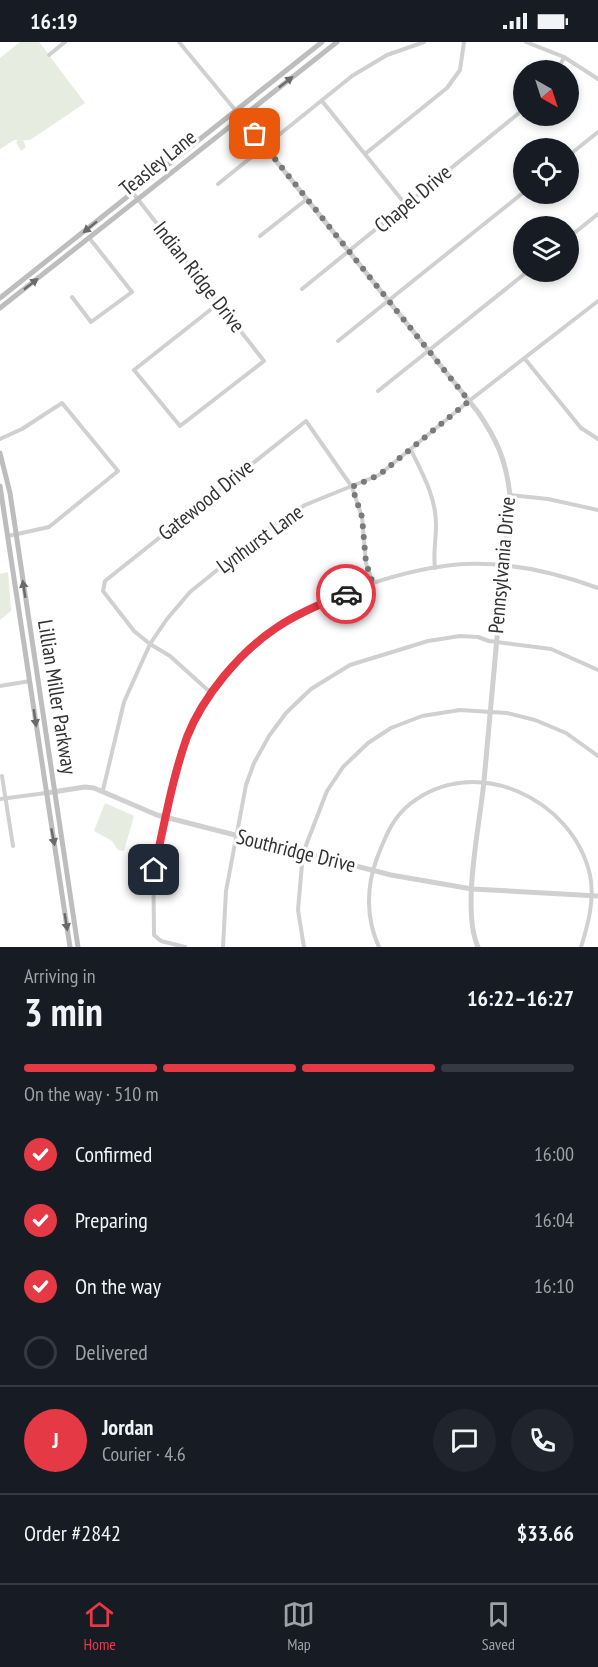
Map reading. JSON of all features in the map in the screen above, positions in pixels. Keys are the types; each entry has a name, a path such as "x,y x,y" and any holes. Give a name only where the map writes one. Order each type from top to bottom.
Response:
{"main road":[{"name":"Teasley Lane","path":"1,297 322,42"},
{"name":"Teasley Lane","path":"0,309 337,42"},
{"path":"47,261 56,265"},
{"path":"1,297 7,303"},
{"name":"Lillian Miller Parkway","path":"0,453 10,492 78,947"},
{"name":"Lillian Miller Parkway","path":"0,486 70,947"},
{"path":"62,897 70,896"}],"street":[{"path":"49,55 65,42"},
{"name":"Pennsylvania Drive","path":"179,42 469,401 498,445 507,471 510,495 504,567 472,889 471,929 478,947"},
{"path":"218,184 369,65 401,49 424,42"},
{"path":"365,154 453,81 460,70 464,42"},
{"path":"526,42 564,57 598,79"},
{"path":"322,101 406,206"},
{"name":"Chapel Drive","path":"302,289 513,118"},
{"path":"579,147 598,132"},
{"name":"Indian Ridge Drive","path":"133,193 139,200 219,303 264,361 180,426 134,370 219,303"},
{"path":"260,236 307,199"},
{"path":"338,341 513,201"},
{"path":"579,229 598,214"},
{"path":"72,297 91,322 132,292 90,238"},
{"path":"378,392 514,282"},
{"name":"Lynhurst Lane","path":"103,790 124,702 150,644 190,592 268,529 305,505 379,475 469,401 598,302"},
{"path":"525,359 581,428 598,439"},
{"path":"0,439 22,429 62,403 118,471 49,527 8,536"},
{"name":"Gatewood Drive","path":"150,644 134,631 103,591 105,581 306,420 352,487"},
{"path":"411,450 428,483 434,503 435,568"},
{"path":"352,487 362,517 366,563 373,584"},
{"path":"510,495 548,499 598,510"},
{"path":"185,947 161,941 154,935 154,870 180,760 188,735 211,693 236,662 275,628 318,604 373,584 435,568 466,564 539,571 598,588"},
{"path":"223,947 226,891 246,785 260,751 277,724 311,689 350,665 428,642 467,636 551,649 598,670"},
{"path":"150,644 170,656 211,693"},
{"path":"0,686 30,681"},
{"path":"304,947 298,910 303,853 327,791 344,767 368,743 391,728 422,716 460,710 514,715 551,725 598,756"},
{"path":"2,776 3,799 13,846"},
{"path":"379,947 373,933 369,911 372,870 386,834 410,804 428,794 466,782 484,782 521,792 543,804 562,821 578,842 591,877 595,896 580,947"},
{"name":"Southridge Drive","path":"3,799 85,787 103,790 138,807 166,817 303,853 441,885 595,896"}],"shaded area":[{"path":"20,42 39,42 85,103 30,140 23,140 26,147 21,151 16,142 18,140 0,149 0,58"},
{"path":"8,572 11,611 0,620 0,574"},
{"path":"105,803 134,816 124,851 118,850 112,841 94,831"}],"way so far":[{"path":"255,134 469,401 379,475 352,487 362,517 366,563 373,584 346,594"}],"route":[{"path":"154,870 188,735 211,693 236,662 275,628 318,604 346,594"}]}
